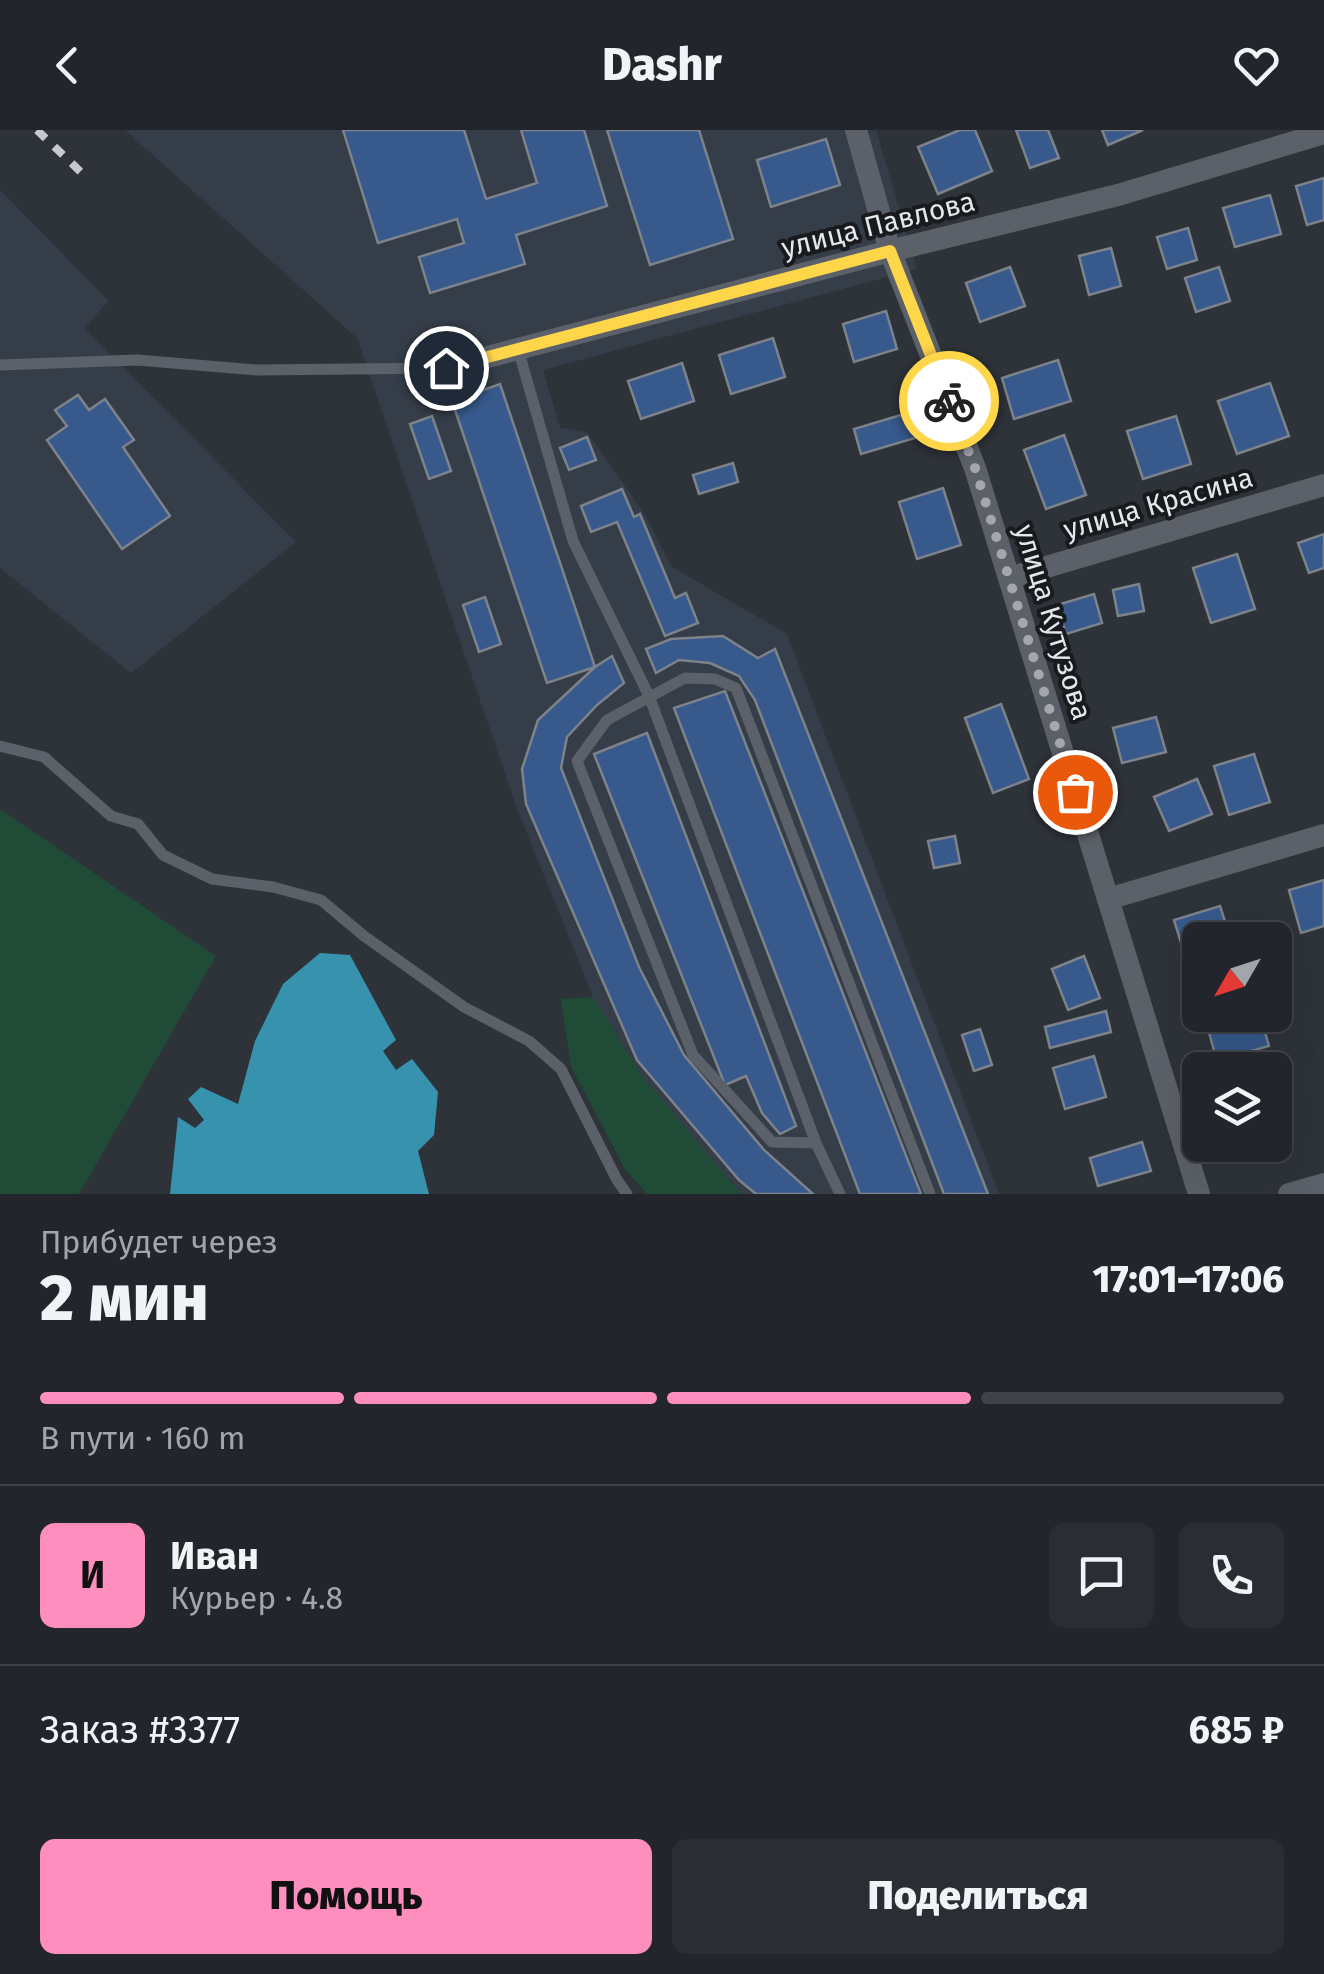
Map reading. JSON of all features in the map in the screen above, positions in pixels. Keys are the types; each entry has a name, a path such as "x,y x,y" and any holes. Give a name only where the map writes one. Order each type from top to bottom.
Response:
{"street":[{"name":"улица Кутузова","path":"856,130 890,251 975,468 1199,1194"},
{"name":"улица Павлова","path":"446,368 1118,195 1324,133"},
{"name":"улица Красина","path":"1009,578 1324,486"},
{"path":"1108,899 1324,835"},
{"path":"1289,1194 1324,1184"}],"lane":[{"path":"518,349 573,541 649,696 816,1144 840,1194"},
{"path":"0,365 137,360 258,370 446,368"},
{"path":"816,1144 772,1142 693,1056 577,761 607,720 685,678 715,679 736,688 930,1194"},
{"path":"0,746 44,757 111,816 138,824 162,855 212,879 273,887 321,900 364,936 464,1007 529,1040 561,1069 627,1194"}],"shaded area":[{"path":"125,130 876,130 917,269 543,370 560,428 587,432 644,513 672,567 787,634 999,1194 741,1194 731,1185 642,1076 593,997 516,806 357,338"},
{"path":"0,190 109,301 84,328 296,542 131,673 0,568"}],"green space":[{"path":"0,809 216,956 79,1194 0,1194"},
{"path":"593,997 642,1076 741,1194 647,1194 625,1169 571,1067 561,999"}],"water":[{"path":"320,953 350,955 396,1040 383,1051 396,1070 412,1059 438,1092 434,1135 418,1151 429,1194 170,1194 178,1117 195,1128 204,1120 188,1099 201,1087 238,1104 255,1041 283,984"}],"building":[{"path":"343,130 464,130 486,199 537,183 521,130 584,130 607,206 516,235 525,264 430,293 419,257 464,243 457,219 378,243"},
{"path":"607,130 699,130 733,239 650,265"},
{"path":"960,130 975,130 992,171 938,194 918,147"},
{"path":"1016,130 1048,130 1059,158 1030,168"},
{"path":"1102,130 1143,130 1108,145"},
{"path":"826,139 840,185 771,207 757,160"},
{"path":"1324,178 1324,220 1307,225 1296,186"},
{"path":"1270,195 1281,234 1235,247 1223,208"},
{"path":"1188,228 1197,260 1167,269 1157,237"},
{"path":"1111,248 1121,286 1089,295 1079,256"},
{"path":"1010,267 1025,306 980,322 966,283"},
{"path":"1219,267 1230,301 1196,312 1185,278"},
{"path":"886,311 897,349 854,362 843,324"},
{"path":"773,338 785,377 731,394 719,355"},
{"path":"1058,360 1071,401 1014,419 1002,378"},
{"path":"682,363 694,401 641,419 628,381"},
{"path":"1270,383 1289,436 1237,454 1218,401"},
{"path":"500,384 595,667 547,683 452,401"},
{"path":"78,395 89,410 105,399 134,440 123,447 170,516 122,549 47,440 67,426 55,410"},
{"path":"914,411 922,436 861,454 854,429"},
{"path":"432,416 451,471 429,479 410,424"},
{"path":"1176,416 1191,464 1143,479 1127,431"},
{"path":"1064,435 1086,495 1046,509 1024,450"},
{"path":"587,437 596,460 569,470 560,448"},
{"path":"733,463 738,482 699,494 693,475"},
{"path":"943,488 961,545 917,559 899,502"},
{"path":"622,489 634,517 640,514 675,598 686,593 698,623 665,636 617,522 591,532 581,506"},
{"path":"1324,534 1324,568 1309,573 1298,543"},
{"path":"1237,554 1255,609 1211,623 1193,568"},
{"path":"1139,584 1144,611 1118,616 1113,590"},
{"path":"1094,594 1102,623 1066,634 1057,605"},
{"path":"485,597 501,644 479,652 463,605"},
{"path":"723,636 758,658 775,649 988,1194 944,1194 755,700 739,676 710,663 679,660 656,673 646,649 671,639"},
{"path":"612,656 624,683 567,737 561,768 639,967 684,1055 764,1150 813,1194 756,1194 739,1180 637,1060 526,804 522,769 538,720"},
{"path":"725,691 921,1194 860,1194 674,708"},
{"path":"1001,704 1029,779 993,793 965,718"},
{"path":"1156,717 1166,752 1122,763 1113,728"},
{"path":"647,733 796,1126 780,1134 762,1113 746,1076 725,1085 594,754"},
{"path":"1254,754 1270,802 1229,815 1214,766"},
{"path":"1197,779 1212,814 1169,831 1154,797"},
{"path":"955,836 960,863 934,868 928,841"},
{"path":"1324,880 1324,926 1301,933 1289,890"},
{"path":"1220,906 1225,922 1182,922 1182,946 1174,920"},
{"path":"1084,956 1100,998 1068,1010 1052,969"},
{"path":"1106,1011 1111,1032 1050,1048 1045,1027"},
{"path":"980,1029 992,1065 974,1071 962,1035"},
{"path":"1209,1032 1265,1032 1269,1046 1248,1052 1214,1052"},
{"path":"1094,1056 1106,1097 1065,1109 1053,1068"},
{"path":"1142,1142 1151,1171 1098,1186 1090,1158"}],"railway":[{"path":"37,130 85,176"}],"way so far":[{"path":"949,401 975,468 1075,792"}],"route":[{"path":"446,368 890,251 949,401"}]}
